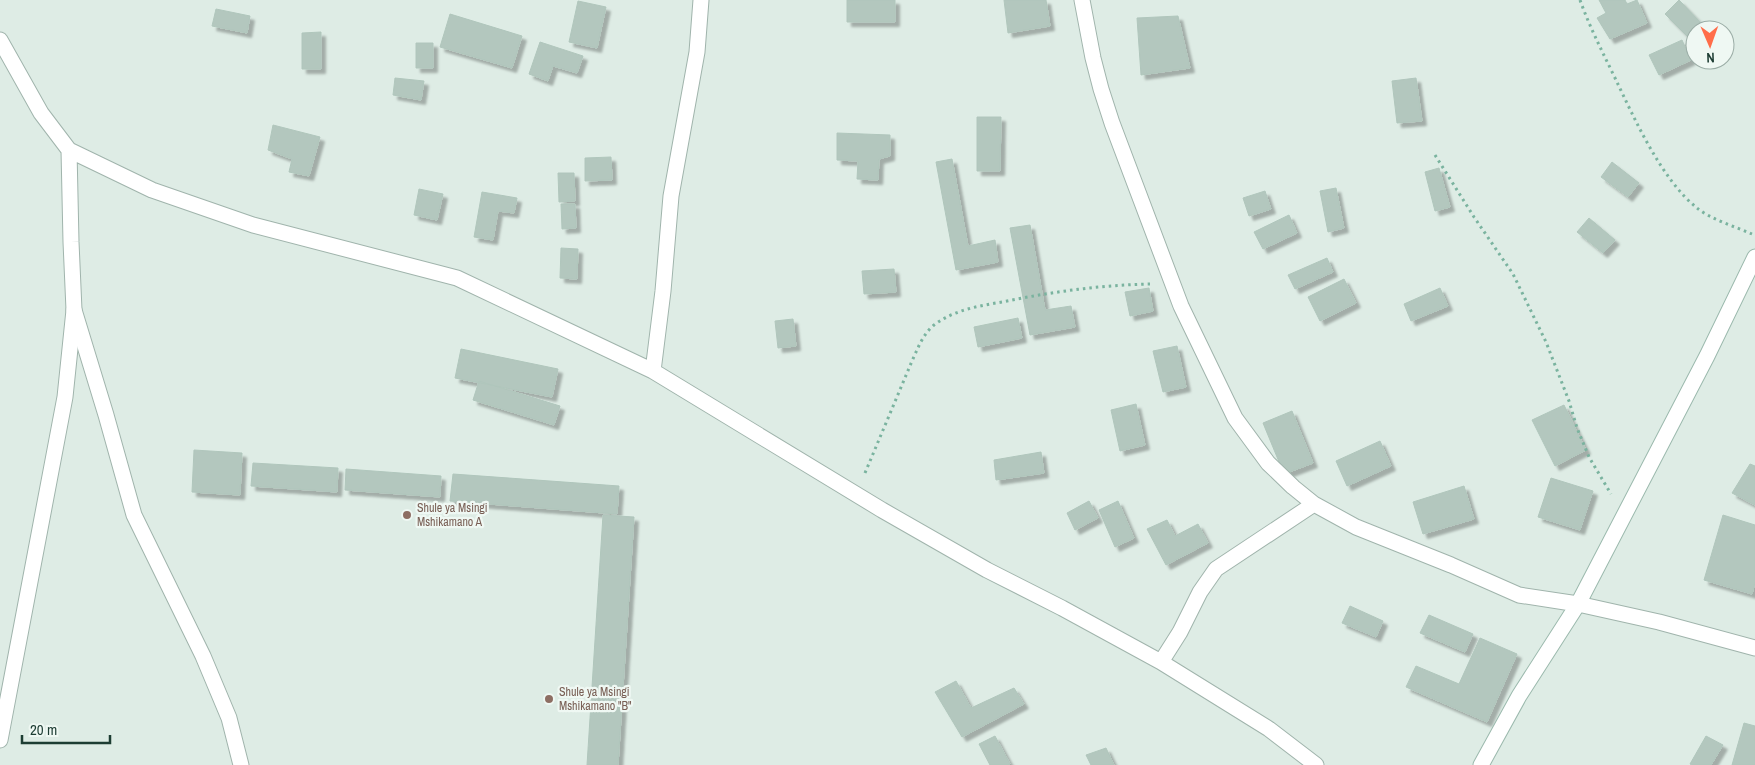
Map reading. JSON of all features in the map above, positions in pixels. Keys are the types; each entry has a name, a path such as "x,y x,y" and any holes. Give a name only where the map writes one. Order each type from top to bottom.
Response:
{"street":[{"path":"653,371 664,291 671,196 697,52 701,0"},
{"path":"1082,0 1103,98 1173,284 1235,418 1268,463 1314,504 1356,528 1451,565 1519,595 1578,604 1659,622 1755,648"},
{"path":"0,40 41,113 69,150 152,190 253,225 457,278 653,371 856,494 987,570 1161,662 1268,729 1316,765"},
{"path":"0,740 65,397 74,310 70,242 69,150"},
{"path":"1481,765 1519,696 1578,604 1707,356 1755,257"},
{"path":"74,310 134,515 203,656 229,718 241,765"},
{"path":"1161,662 1180,632 1200,592 1216,569 1314,504"}],"path":[{"path":"1580,0 1590,26 1632,114 1658,160 1677,187 1702,212 1755,235"},
{"path":"1436,155 1474,217 1513,274 1546,342 1589,457 1603,483 1625,515"},
{"path":"856,494 916,352 928,332 939,322 964,309 1024,297 1091,287 1173,284"}],"building":[{"path":"847,0 895,0 895,22 847,22"},
{"path":"1004,0 1046,0 1050,26 1008,33"},
{"path":"1599,0 1625,0 1627,4 1637,0 1647,23 1610,39 1597,18 1606,13"},
{"path":"1679,0 1698,20 1685,20 1685,34 1665,14"},
{"path":"578,1 606,7 597,48 569,42"},
{"path":"216,9 250,16 247,33 212,26"},
{"path":"450,14 522,36 512,68 440,47"},
{"path":"1178,16 1190,68 1141,75 1137,18"},
{"path":"321,32 321,69 302,69 302,33"},
{"path":"1682,40 1685,47 1685,63 1659,75 1649,55"},
{"path":"540,42 583,56 577,73 553,66 548,81 529,74"},
{"path":"416,43 433,43 433,68 416,68"},
{"path":"395,78 424,81 421,100 393,95"},
{"path":"1416,78 1422,121 1397,123 1392,81"},
{"path":"977,117 1001,117 1000,171 977,171"},
{"path":"273,125 320,137 309,176 289,172 292,159 268,150"},
{"path":"837,133 890,135 890,156 879,159 878,180 857,179 858,161 837,160"},
{"path":"611,157 612,180 585,181 585,158"},
{"path":"952,159 968,246 995,240 998,262 956,270 936,162"},
{"path":"1612,162 1639,183 1628,197 1601,177"},
{"path":"1439,168 1450,207 1435,211 1425,172"},
{"path":"558,173 574,173 575,201 559,202"},
{"path":"1336,188 1344,228 1328,232 1320,191"},
{"path":"419,189 443,194 437,220 414,215"},
{"path":"1265,191 1271,209 1249,216 1243,198"},
{"path":"482,192 517,198 514,213 498,211 493,240 474,237"},
{"path":"561,204 575,204 576,228 562,229"},
{"path":"1289,215 1297,233 1263,249 1254,232"},
{"path":"1589,218 1615,240 1603,253 1577,232"},
{"path":"1030,225 1045,310 1071,306 1075,327 1030,335 1010,228"},
{"path":"561,248 578,249 577,279 560,278"},
{"path":"1327,258 1333,272 1295,289 1288,275"},
{"path":"894,269 896,292 864,294 862,271"},
{"path":"1344,279 1356,303 1320,321 1308,297"},
{"path":"1149,288 1153,311 1130,316 1125,292"},
{"path":"1440,288 1448,306 1411,321 1404,304"},
{"path":"1018,318 1022,338 978,347 974,327"},
{"path":"793,319 796,346 778,348 775,321"},
{"path":"1177,346 1186,387 1163,392 1153,351"},
{"path":"461,349 558,369 552,397 455,378"},
{"path":"479,381 560,406 554,425 473,400"},
{"path":"1136,404 1145,445 1120,451 1111,410"},
{"path":"1564,405 1586,450 1555,466 1532,420"},
{"path":"1292,411 1313,463 1284,474 1263,423"},
{"path":"1380,441 1391,466 1347,486 1336,461"},
{"path":"194,450 242,453 240,495 192,492"},
{"path":"1041,452 1044,473 996,480 994,460"},
{"path":"253,463 338,468 337,492 251,486"},
{"path":"1750,464 1755,466 1755,505 1732,493"},
{"path":"346,469 441,476 440,497 345,490"},
{"path":"453,474 619,486 617,514 450,501"},
{"path":"1551,478 1593,491 1580,530 1538,517"},
{"path":"1464,486 1474,519 1423,534 1413,502"},
{"path":"1089,501 1098,518 1075,530 1067,513"},
{"path":"1118,501 1134,538 1115,547 1099,510"},
{"path":"603,515 634,517 618,765 587,765"},
{"path":"1723,515 1755,525 1755,582 1752,594 1704,580"},
{"path":"1167,520 1175,536 1198,524 1208,543 1166,565 1147,529"},
{"path":"1350,606 1383,621 1376,637 1342,623"},
{"path":"1429,615 1473,634 1465,652 1420,633"},
{"path":"1480,638 1517,654 1487,722 1406,687 1416,666 1459,684"},
{"path":"956,681 971,708 1014,688 1024,704 962,737 935,692"},
{"path":"1744,723 1755,726 1755,765 1732,765"},
{"path":"995,736 1010,764 1008,765 990,765 979,744"},
{"path":"1706,736 1723,745 1711,765 1690,764"},
{"path":"1106,748 1114,765 1091,765 1086,755"}],"place":[{"name":"Shule ya Msingi Mshikamano A","path":"407,515"},
{"name":"Shule ya Msingi Mshikamano \"B\"","path":"549,699"}]}
